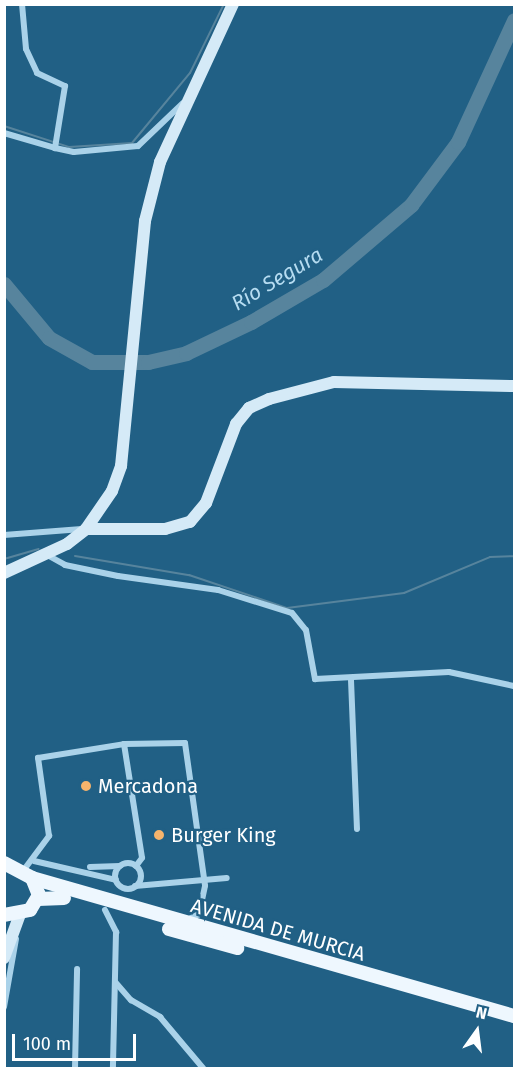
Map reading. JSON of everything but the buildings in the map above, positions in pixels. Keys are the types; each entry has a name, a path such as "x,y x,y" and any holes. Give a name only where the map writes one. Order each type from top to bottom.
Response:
{"main road":[{"path":"4,573 49,556 86,529 121,466 134,307 145,221 160,162 185,102 233,4"},
{"path":"86,529 165,529 190,522 206,503 236,424 249,408 269,399 334,382 514,386"},
{"name":"AVENIDA DE MURCIA","path":"4,862 27,874 172,920 514,1016"},
{"path":"4,958 23,913 38,899 27,874"},
{"name":"AVENIDA DE MURCIA","path":"38,899 53,895 514,1026"},
{"path":"4,915 23,913"}],"street":[{"path":"22,4 26,49 37,73 65,86 55,148"},
{"path":"4,133 74,152 138,146 185,102"},
{"path":"4,535 86,529"},
{"path":"49,556 65,565 118,576 218,590 292,613 306,630 315,679 351,680 449,672 514,686"},
{"path":"351,680 357,829"},
{"path":"27,874 49,836 38,758 124,744 185,743 205,878 198,914 172,920"},
{"path":"124,744 142,858 136,866"},
{"path":"34,861 116,880 126,888 205,878 227,878"},
{"path":"116,880 120,866"},
{"path":"90,867 136,866"},
{"path":"135,886 141,877 136,866"},
{"path":"105,910 116,932 114,1068"},
{"path":"4,1006 23,913"},
{"path":"75,1068 77,969"},
{"path":"116,983 131,1000 160,1017 203,1068"}],"waterway":[{"path":"4,126 69,147 132,143 190,73 224,4"},
{"name":"Río Segura","path":"4,284 49,338 92,362 148,362 186,353 251,322 323,280 411,205 458,142 514,20"},
{"path":"4,559 39,549"},
{"path":"75,556 189,575 287,608 404,593 490,557 514,556"}],"place":[{"name":"Mercadona","path":"86,786"},
{"name":"Burger King","path":"159,835"}]}
